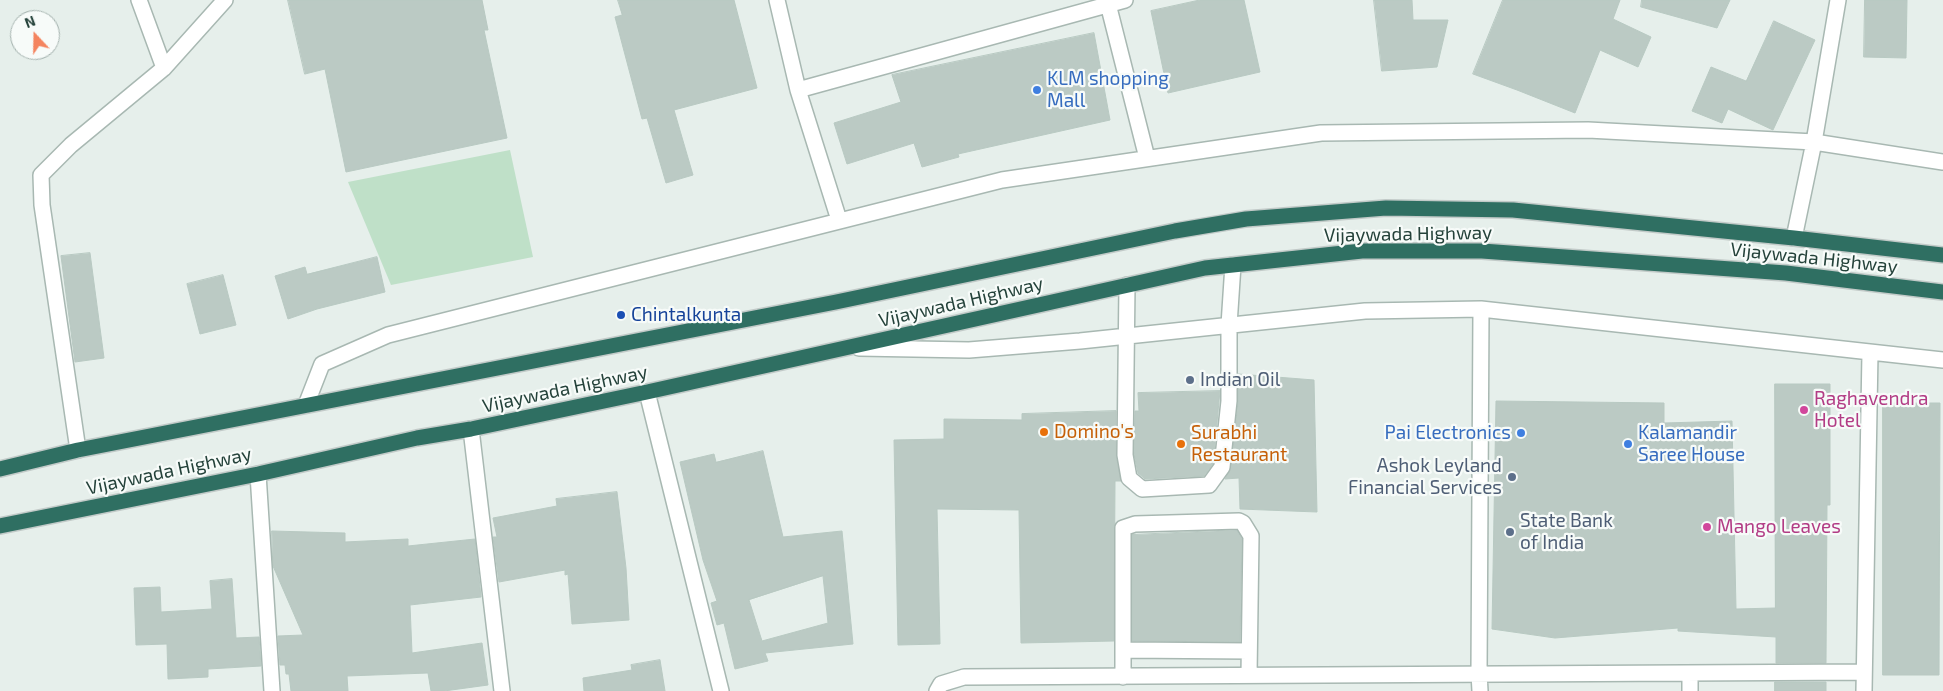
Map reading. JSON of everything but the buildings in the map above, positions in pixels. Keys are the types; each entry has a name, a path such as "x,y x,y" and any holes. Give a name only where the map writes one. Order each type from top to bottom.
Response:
{"highway":[{"name":"Vijaywada Highway","path":"0,469 78,450 826,304 1175,231 1246,219 1386,208 1514,210 1943,255"},
{"name":"Vijaywada Highway","path":"0,526 258,474 417,438 471,429 648,392 1204,268 1362,251 1482,251 1786,273 1943,292"}],"street":[{"path":"139,0 164,68"},
{"path":"78,450 42,205 41,175 71,145 164,68 225,0"},
{"path":"777,0 798,90 839,220"},
{"path":"798,90 1107,2 1125,0"},
{"path":"1794,238 1814,142 1838,0"},
{"path":"1107,2 1147,158"},
{"path":"306,406 322,364 388,335 1002,180 1147,158 1321,133 1588,130 1814,142 1943,162"},
{"path":"1127,285 1126,455 1129,478 1142,488 1210,485 1222,467 1229,401 1229,325 1234,265"},
{"path":"1480,691 1481,308"},
{"path":"848,348 969,350 1127,336 1365,311 1481,308 1943,360"},
{"path":"1864,691 1870,353"},
{"path":"648,392 721,691"},
{"path":"471,429 502,691"},
{"path":"258,474 272,691"},
{"path":"1123,677 1123,528 1135,524 1239,521 1243,523 1251,536 1249,675"},
{"path":"1124,650 1249,651"},
{"path":"937,691 941,684 964,677 1864,672"},
{"path":"1690,673 1690,691"}],"green space":[{"path":"510,150 533,257 391,285 348,182"}],"place":[{"name":"KLM shopping Mall","path":"1037,90"},
{"name":"Chintalkunta","path":"621,315"},
{"name":"Indian Oil","path":"1190,380"},
{"name":"Raghavendra Hotel","path":"1804,410"},
{"name":"Domino's","path":"1044,432"},
{"name":"Pai Electronics","path":"1521,433"},
{"name":"Surabhi Restaurant","path":"1181,444"},
{"name":"Kalamandir Saree House","path":"1628,444"},
{"name":"Ashok Leyland Financial Services","path":"1512,477"},
{"name":"Mango Leaves","path":"1707,527"},
{"name":"State Bank of India","path":"1510,532"}]}
